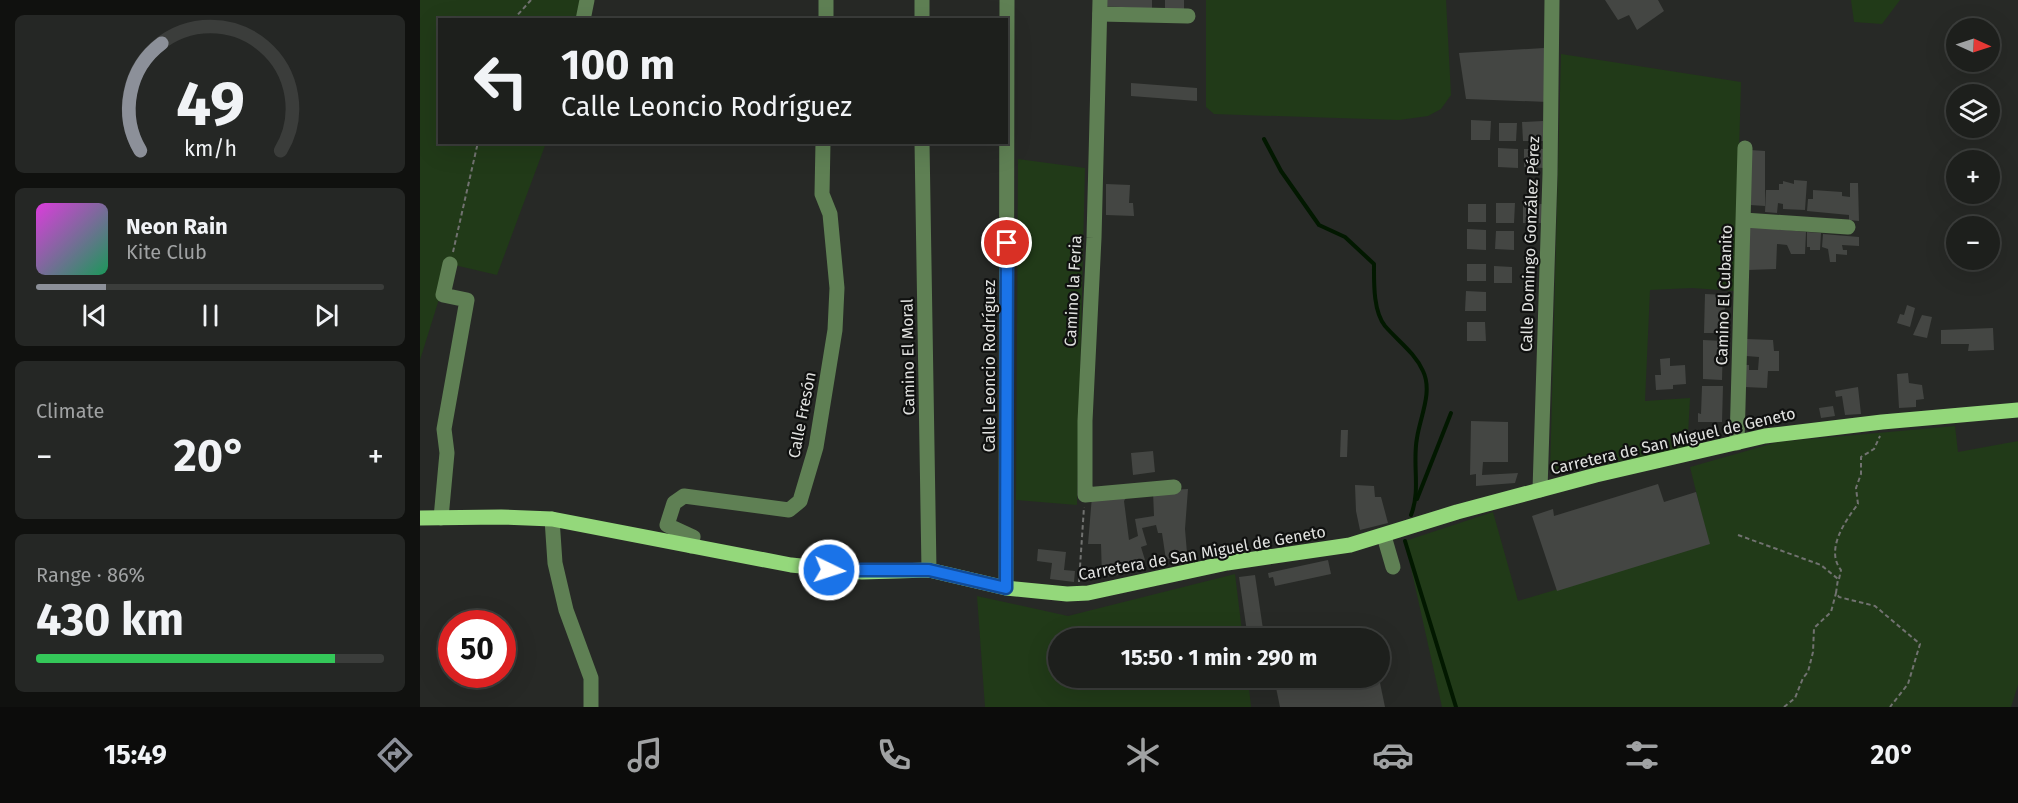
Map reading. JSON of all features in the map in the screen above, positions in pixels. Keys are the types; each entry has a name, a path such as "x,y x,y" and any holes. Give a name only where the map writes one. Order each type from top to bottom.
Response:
{"main road":[{"name":"Carretera de San Miguel de Geneto","path":"420,518 552,519 829,570 929,570 1006,588 1079,594 1125,587 1227,563 1350,545 1540,490 1737,442 1794,431 2018,410"}],"street":[{"path":"583,18 587,0"},
{"path":"826,0 826,18"},
{"path":"922,0 922,18"},
{"name":"Calle Leoncio Rodríguez","path":"1007,0 1007,18"},
{"name":"Calle Domingo González Pérez","path":"1540,490 1550,174 1552,0"},
{"path":"1100,7 1188,16"},
{"name":"Camino la Feria","path":"1085,495 1085,422 1094,238 1100,7"},
{"name":"Calle Fresón","path":"691,546 693,537 667,525 674,503 684,496 789,510 800,501 816,447 835,330 837,288 830,214 822,194 823,144"},
{"name":"Camino El Moral","path":"922,144 929,570"},
{"name":"Calle Leoncio Rodríguez","path":"1006,588 1007,144"},
{"name":"Camino El Cubanito","path":"1737,442 1745,148"},
{"path":"1744,220 1848,227"},
{"path":"441,518 447,453 444,429 467,300 443,295 450,264"},
{"path":"1085,495 1174,487"},
{"path":"552,519 555,563 564,601 591,678 591,707"},
{"path":"1384,536 1393,567"}],"path":[{"path":"515,18 531,0"},
{"path":"450,264 478,144"},
{"path":"1784,707 1794,698 1808,672 1813,652 1814,628 1831,612 1841,570 1836,564 1836,544 1848,517 1858,504 1856,488 1861,474 1861,457 1878,443 1882,422"},
{"path":"1079,594 1085,495"},
{"path":"1738,535 1821,565 1838,581"},
{"path":"1836,593 1839,597 1875,606 1920,644 1908,684 1890,707"}],"green space":[{"path":"420,0 587,0 583,18 438,18 438,144 546,144 497,275 450,264 420,360"},
{"path":"1206,0 1446,0 1451,95 1441,109 1428,116 1399,120 1214,114 1206,107"},
{"path":"1851,0 1900,0 1882,24 1854,22"},
{"path":"1561,54 1741,82 1735,291 1692,288 1650,290 1645,401 1690,398 1688,435 1691,449 1550,473"},
{"path":"1018,159 1085,168 1077,505 1016,500"},
{"path":"1955,426 1958,452 2018,441 2018,685 2011,707 1442,707 1405,541 1493,512 1518,601 1709,544 1690,467 1778,442"},
{"path":"1235,574 1242,628 1048,628 1048,688 1249,688 1251,707 985,707 977,596 1068,616"}],"building":[{"path":"1105,0 1152,0 1152,9 1105,6"},
{"path":"1165,0 1184,0 1184,11 1165,10"},
{"path":"1605,0 1658,0 1664,11 1637,30 1629,15 1618,20"},
{"path":"1544,48 1548,102 1466,99 1459,53"},
{"path":"1131,83 1197,88 1197,101 1131,96"},
{"path":"1471,120 1491,121 1490,140 1471,140"},
{"path":"1543,121 1543,141 1523,141 1522,122"},
{"path":"1499,123 1517,123 1516,141 1499,141"},
{"path":"1498,148 1518,149 1518,168 1498,167"},
{"path":"1524,149 1544,149 1544,168 1524,167"},
{"path":"1750,150 1765,151 1765,206 1750,205"},
{"path":"1794,180 1807,181 1805,210 1783,209 1783,204 1778,203 1777,213 1765,212 1766,190 1779,190 1779,184 1783,184 1783,181 1794,184"},
{"path":"1850,183 1858,183 1859,221 1849,220 1849,215 1807,211 1808,199 1813,199 1813,190 1842,192 1842,196 1850,197"},
{"path":"1106,184 1130,185 1129,203 1133,203 1134,216 1106,215"},
{"path":"1496,203 1515,203 1514,223 1496,223"},
{"path":"1468,204 1486,204 1486,222 1468,222"},
{"path":"1523,204 1542,204 1542,223 1523,223"},
{"path":"1749,226 1806,232 1805,254 1791,254 1787,245 1777,244 1776,269 1748,270"},
{"path":"1467,229 1486,230 1486,250 1467,249"},
{"path":"1496,231 1514,231 1514,250 1495,249"},
{"path":"1807,232 1821,233 1820,250 1810,250 1810,247 1807,247"},
{"path":"1823,234 1859,237 1859,246 1842,245 1843,250 1847,250 1847,255 1836,254 1836,262 1830,262 1828,249 1822,247"},
{"path":"1467,264 1486,264 1486,281 1467,281"},
{"path":"1494,266 1512,267 1512,283 1494,283"},
{"path":"1466,291 1486,292 1486,311 1465,311"},
{"path":"1705,294 1726,295 1723,333 1704,333"},
{"path":"1907,305 1915,308 1910,327 1897,323 1900,314 1904,315"},
{"path":"1922,315 1932,317 1927,338 1913,335"},
{"path":"1467,322 1485,322 1486,341 1467,341"},
{"path":"1993,328 1994,350 1968,351 1969,344 1941,344 1941,330"},
{"path":"1746,339 1773,340 1774,351 1779,351 1779,371 1768,371 1767,388 1744,387 1745,365 1749,365 1749,370 1758,370 1759,357 1746,356"},
{"path":"1703,340 1723,341 1722,380 1703,379"},
{"path":"1670,358 1670,366 1685,365 1686,384 1673,385 1673,389 1656,390 1655,375 1661,375 1660,359"},
{"path":"1908,373 1909,383 1922,385 1924,399 1916,400 1916,407 1899,408 1897,374"},
{"path":"1702,386 1723,386 1722,422 1698,422 1698,413 1701,414"},
{"path":"1858,387 1861,414 1845,415 1842,396 1836,397 1835,391"},
{"path":"1833,406 1835,416 1821,418 1819,408"},
{"path":"1471,421 1508,422 1508,462 1483,462 1482,475 1518,473 1515,483 1476,486 1476,474 1470,475"},
{"path":"1341,430 1348,430 1347,457 1340,457"},
{"path":"1153,451 1155,472 1133,475 1131,453"},
{"path":"1658,484 1664,502 1696,492 1710,544 1557,591 1532,516 1553,509 1554,516"},
{"path":"1355,485 1374,486 1375,497 1381,497 1388,523 1360,530 1356,511"},
{"path":"1188,489 1185,529 1187,553 1166,560 1162,533 1158,533 1156,525 1142,528 1147,545 1141,547 1145,560 1119,569 1119,575 1102,577 1101,544 1088,544 1092,496 1126,498 1124,501 1129,540 1138,536 1135,519 1154,516 1153,491"},
{"path":"1038,549 1066,552 1064,570 1075,571 1074,582 1050,579 1052,563 1037,561"},
{"path":"1328,560 1331,574 1275,586 1273,577 1269,578 1268,573"},
{"path":"1255,575 1263,628 1246,628 1239,577"},
{"path":"1276,688 1381,688 1385,707 1280,707"}],"waterway":[{"path":"1264,139 1281,171 1319,225 1345,237 1374,264 1375,296 1381,320 1411,353 1423,371 1427,387 1416,448 1416,487 1411,515"},
{"path":"1417,499 1451,413"},
{"path":"1405,541 1456,707"}],"route":[{"path":"829,570 862,572 929,570 960,575 1006,588 1007,243"}]}
